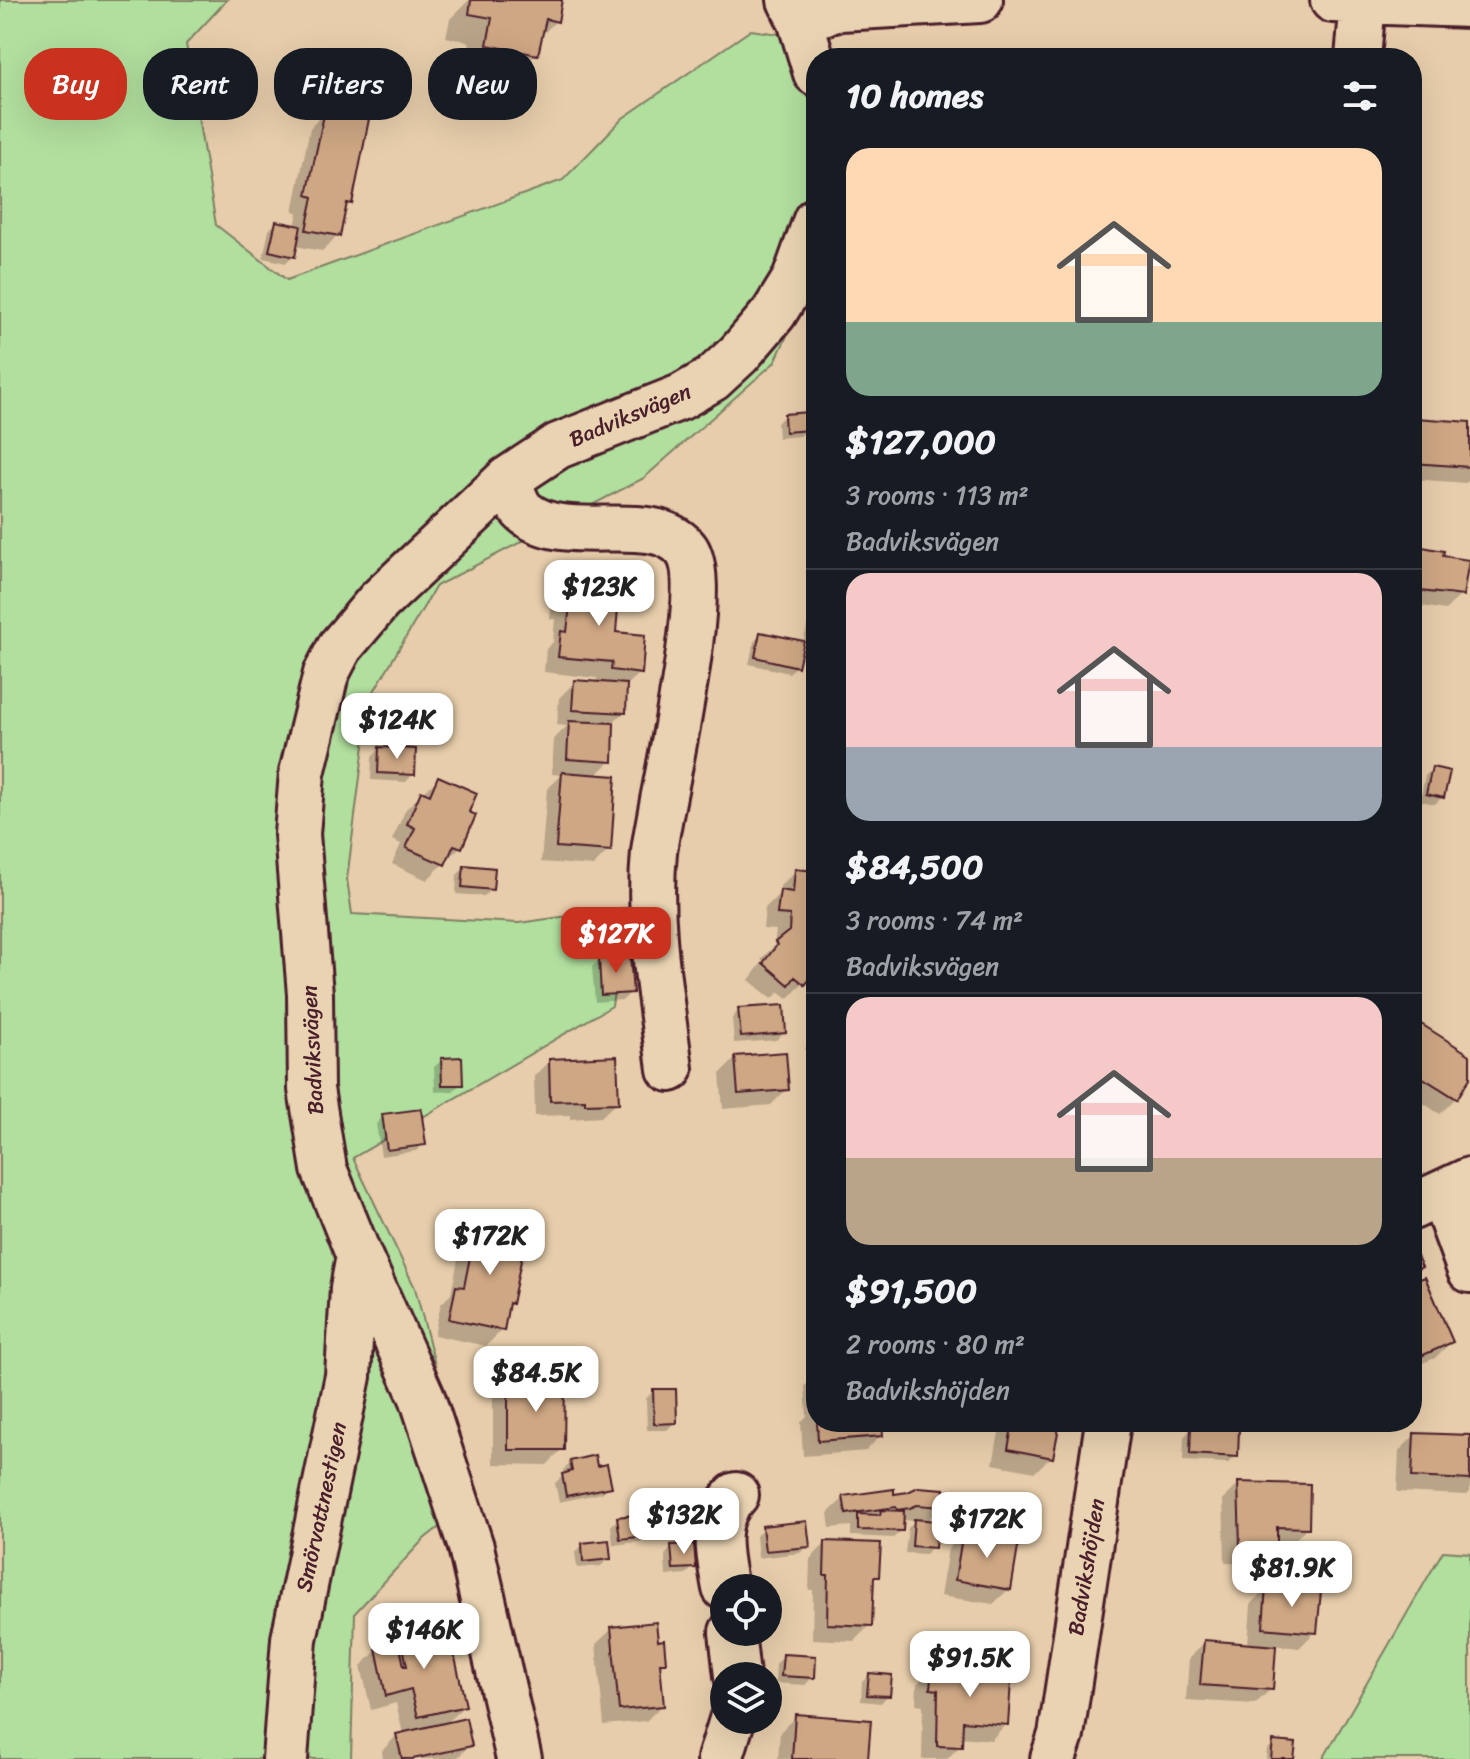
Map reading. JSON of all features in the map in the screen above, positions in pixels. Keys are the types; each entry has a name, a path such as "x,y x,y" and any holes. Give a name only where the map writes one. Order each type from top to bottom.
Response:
{"street":[{"path":"808,48 795,10 980,0"},
{"path":"1356,48 1348,1 1470,5"},
{"name":"Badviksvägen","path":"519,1759 471,1547 422,1397 324,1169 311,1089 310,994 297,834 302,773 326,674 340,647 379,601 508,479 558,446 681,397 712,379 739,354 774,313 795,279 806,248"},
{"path":"508,479 521,510 543,524 584,530 625,527 650,531 681,545 690,558 694,614 654,852 652,921 670,1069"},
{"path":"1441,1194 1470,1270"},
{"name":"Smörvattnestigen","path":"285,1759 294,1639 348,1376 353,1288 359,1256"},
{"name":"Badvikshöjden","path":"1053,1759 1061,1735 1106,1432"},
{"path":"723,1574 718,1547 719,1524 725,1506 736,1495"},
{"path":"720,1759 728,1734"}],"green space":[{"path":"0,0 227,0 186,44 187,48 143,48 143,120 199,120 216,225 287,280 563,180 623,118 751,30 812,39 814,48 806,48 806,294 775,362 644,478 436,586 370,698 347,879 352,914 519,923 625,908 612,1006 353,1158 415,1288 471,1502 424,1539 355,1613 351,1759 0,1759"},
{"path":"1443,1551 1470,1553 1470,1759 1323,1759"}],"building":[{"path":"471,0 562,0 558,22 546,19 538,55 537,48 487,45 492,18 469,14"},
{"path":"323,120 369,120 352,204 347,203 340,236 306,230 313,197 307,195"},
{"path":"276,221 301,226 295,257 269,251"},
{"path":"806,412 806,430 785,432 784,414"},
{"path":"1422,419 1470,422 1470,467 1422,464"},
{"path":"1422,547 1444,551 1443,556 1469,560 1463,596 1422,591"},
{"path":"567,580 620,585 616,632 645,635 642,674 611,670 612,662 558,657 561,631 567,632 570,604 565,604"},
{"path":"760,632 804,641 798,667 755,657"},
{"path":"574,680 627,684 626,713 572,710"},
{"path":"569,721 614,723 613,762 567,759"},
{"path":"379,747 416,749 415,775 378,773"},
{"path":"1432,767 1450,771 1444,798 1426,794"},
{"path":"562,772 616,776 611,851 556,847"},
{"path":"438,776 477,793 469,812 476,815 462,848 454,845 445,865 406,848 415,828 407,824 421,791 430,795"},
{"path":"464,865 495,868 493,890 462,887"},
{"path":"795,869 806,870 805,985 795,977 789,985 763,963 777,945 775,942 789,931 790,915 777,914 780,890 793,892"},
{"path":"630,955 633,993 601,995 599,958"},
{"path":"784,1005 786,1033 741,1037 738,1008"},
{"path":"1422,1025 1470,1055 1470,1078 1457,1099 1422,1077"},
{"path":"786,1052 789,1090 738,1094 735,1056"},
{"path":"617,1056 619,1103 550,1101 549,1059"},
{"path":"462,1057 463,1085 442,1085 441,1058"},
{"path":"421,1109 426,1145 387,1150 382,1114"},
{"path":"477,1222 527,1232 504,1331 449,1319 456,1286 464,1287"},
{"path":"1425,1277 1453,1342 1422,1356 1422,1278"},
{"path":"508,1377 565,1378 564,1450 508,1450"},
{"path":"653,1389 676,1389 677,1423 654,1424"},
{"path":"818,1432 883,1432 883,1436 818,1441"},
{"path":"1011,1432 1058,1432 1053,1458 1008,1449"},
{"path":"1191,1432 1239,1432 1238,1457 1190,1454"},
{"path":"1414,1433 1470,1435 1470,1480 1412,1477"},
{"path":"595,1455 597,1466 607,1464 612,1487 566,1496 562,1474 572,1471 570,1461"},
{"path":"1238,1482 1310,1484 1309,1528 1277,1527 1277,1548 1240,1547"},
{"path":"918,1487 944,1489 943,1507 917,1505 897,1510 896,1507 846,1514 843,1496 894,1489 894,1494"},
{"path":"881,1510 904,1511 903,1531 858,1530 858,1514 880,1515"},
{"path":"662,1512 665,1534 620,1539 617,1517"},
{"path":"914,1519 937,1521 935,1548 912,1546"},
{"path":"807,1521 810,1547 765,1551 762,1526"},
{"path":"963,1531 1019,1541 1011,1590 955,1580"},
{"path":"609,1540 611,1559 583,1562 582,1543"},
{"path":"825,1541 881,1543 879,1577 874,1577 872,1626 827,1624"},
{"path":"694,1544 696,1568 673,1569 671,1545"},
{"path":"1266,1586 1321,1591 1317,1633 1263,1628"},
{"path":"656,1622 658,1641 664,1640 666,1663 660,1663 664,1706 619,1710 611,1627"},
{"path":"448,1627 466,1706 418,1717 411,1689 386,1696 376,1648 399,1643 404,1666 407,1666 401,1637"},
{"path":"1204,1640 1276,1646 1273,1690 1200,1685"},
{"path":"783,1654 816,1656 815,1678 782,1676"},
{"path":"971,1664 1012,1667 1008,1725 963,1721 962,1747 937,1746 938,1690 930,1689 932,1666 971,1668"},
{"path":"869,1673 892,1675 890,1696 867,1695"},
{"path":"795,1714 871,1720 868,1759 792,1759"},
{"path":"466,1718 472,1746 402,1759 396,1734"},
{"path":"1273,1741 1296,1743 1294,1759 1271,1759"}]}
